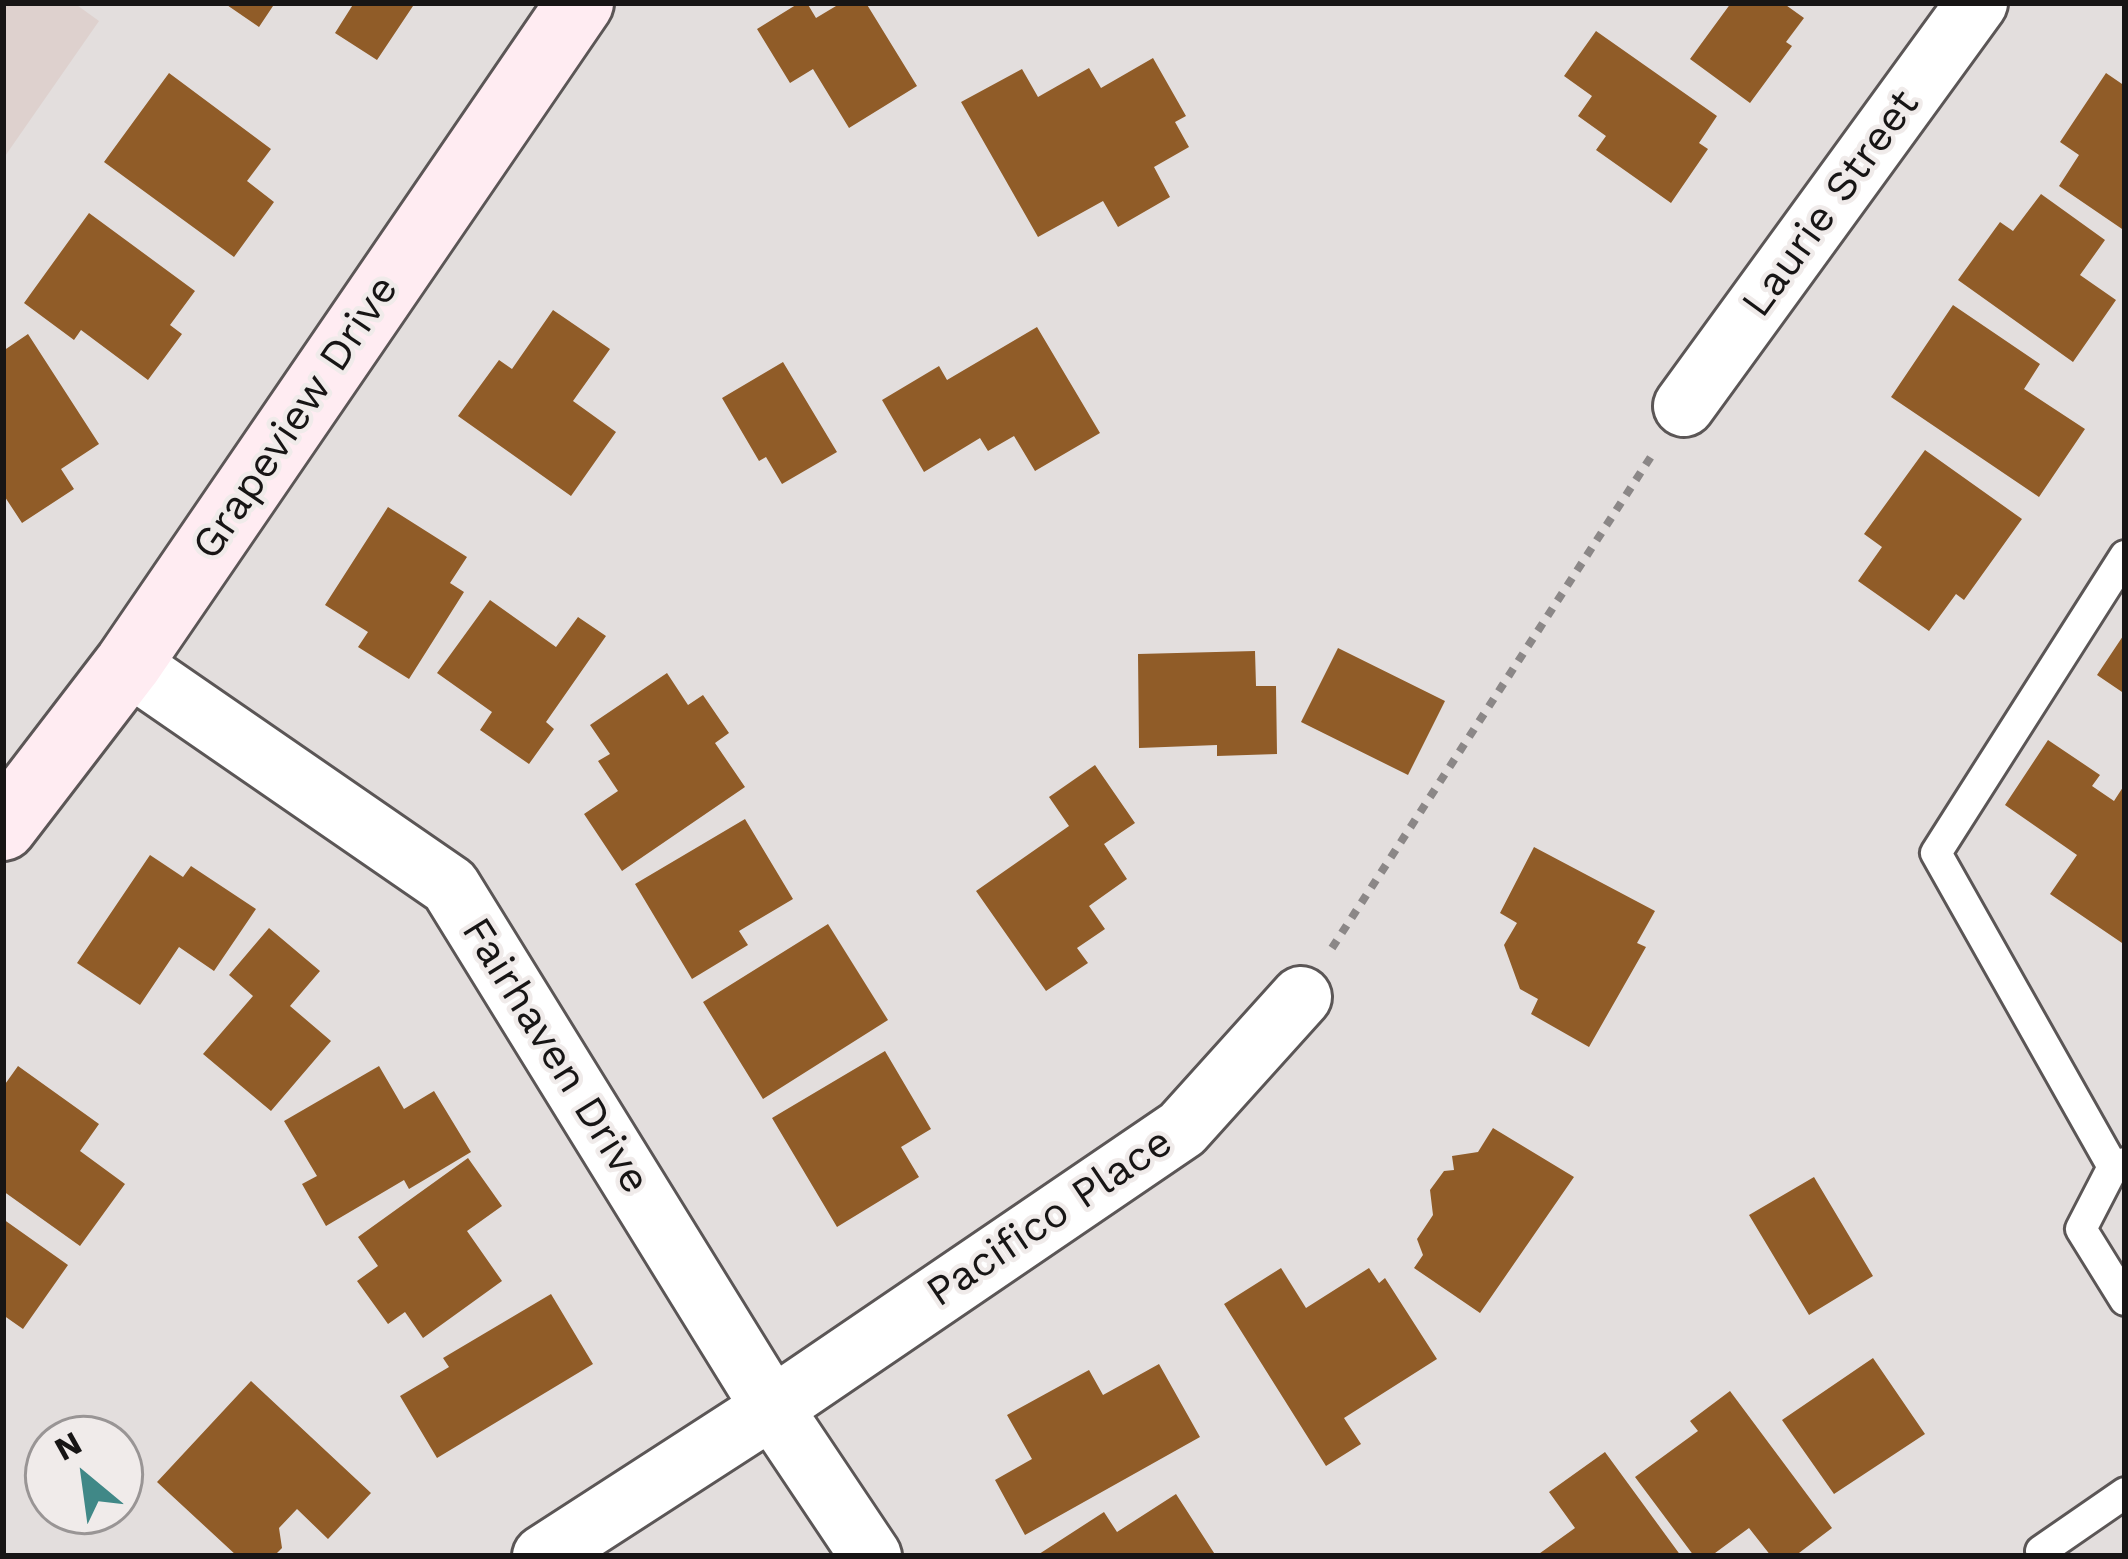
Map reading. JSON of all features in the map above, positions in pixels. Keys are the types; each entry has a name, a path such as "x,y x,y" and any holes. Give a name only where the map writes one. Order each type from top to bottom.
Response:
{"street":[{"name":"Grapeview Drive","path":"3,827 128,664 580,3"},
{"name":"Laurie Street","path":"1684,406 1977,3"},
{"name":"Fairhaven Drive","path":"128,664 450,886 772,1408 871,1556"},
{"name":"Pacifico Place","path":"543,1556 772,1408 1182,1130 1301,997"}],"lane":[{"path":"2125,556 1936,853 2119,1165 2081,1229 2125,1300"},
{"path":"2041,1551 2125,1493"}],"path":[{"path":"1301,997 1684,406"}],"shaded area":[{"path":"3,3 74,3 99,21 3,159"}],"building":[{"path":"224,3 275,3 259,27"},
{"path":"354,3 415,3 377,60 335,33"},
{"path":"799,3 807,3 816,18 841,3 866,3 917,86 849,128 813,69 790,83 757,29"},
{"path":"1731,3 1783,3 1804,18 1786,42 1792,46 1750,103 1690,59"},
{"path":"1596,31 1717,116 1699,143 1708,149 1671,203 1596,150 1606,136 1578,116 1592,96 1564,76"},
{"path":"1153,58 1186,116 1175,122 1189,147 1154,167 1170,197 1118,227 1103,201 1038,237 961,102 1022,69 1038,97 1089,68 1101,88"},
{"path":"169,73 271,149 247,181 274,202 234,257 104,162"},
{"path":"2106,73 2125,86 2125,231 2059,186 2079,155 2060,142"},
{"path":"2041,194 2105,240 2080,275 2116,300 2073,362 1958,280 2000,222 2013,231"},
{"path":"89,213 195,291 170,325 182,334 148,380 81,330 74,340 24,303"},
{"path":"1953,305 2040,364 2024,389 2085,429 2039,497 1891,397"},
{"path":"553,310 610,349 573,401 616,432 571,496 458,416 499,360 512,369"},
{"path":"1037,327 1100,433 1035,471 1014,436 988,451 980,438 924,472 882,400 939,366 947,380"},
{"path":"28,334 99,444 61,469 74,489 22,523 3,494 3,351"},
{"path":"783,362 837,452 782,484 766,457 759,461 722,398"},
{"path":"1925,450 2022,519 1964,600 1956,594 1929,631 1858,581 1882,547 1864,534"},
{"path":"388,507 467,557 450,583 464,592 409,679 358,647 368,632 325,605"},
{"path":"490,600 556,647 578,617 606,636 546,722 554,729 529,764 480,730 492,712 437,673"},
{"path":"2125,633 2125,694 2097,675"},
{"path":"1338,648 1445,701 1408,775 1301,722"},
{"path":"1255,651 1256,686 1276,686 1277,754 1217,756 1217,745 1139,748 1138,654"},
{"path":"667,673 688,705 703,695 729,733 715,743 745,787 622,871 584,814 618,791 598,761 610,754 590,725"},
{"path":"2048,740 2100,775 2092,786 2114,801 2125,784 2125,945 2050,894 2077,855 2005,805"},
{"path":"1095,765 1135,823 1104,844 1127,879 1089,906 1105,929 1077,948 1088,963 1046,991 976,891 1069,826 1049,797"},
{"path":"745,819 793,899 739,931 748,945 692,979 635,884"},
{"path":"1534,847 1655,911 1637,943 1646,947 1589,1047 1531,1014 1538,999 1520,989 1504,945 1517,923 1500,913"},
{"path":"150,855 183,877 191,866 256,909 214,971 179,947 140,1005 77,963"},
{"path":"828,924 888,1020 763,1099 703,1002"},
{"path":"269,928 320,971 290,1006 331,1041 271,1111 203,1054 253,996 229,975"},
{"path":"885,1051 931,1129 901,1147 919,1177 837,1227 772,1118"},
{"path":"18,1066 99,1124 80,1151 125,1184 80,1246 3,1191 3,1087"},
{"path":"379,1066 404,1109 434,1091 471,1152 409,1189 404,1180 326,1226 302,1184 317,1176 284,1121"},
{"path":"1493,1128 1574,1177 1480,1313 1414,1268 1423,1255 1417,1239 1433,1215 1430,1190 1444,1171 1454,1170 1452,1156 1478,1152"},
{"path":"468,1158 502,1206 467,1231 502,1281 423,1338 405,1312 388,1324 357,1281 378,1266 358,1237"},
{"path":"1814,1177 1873,1276 1809,1315 1749,1215"},
{"path":"3,1219 68,1265 23,1329 3,1315"},
{"path":"1281,1268 1306,1308 1369,1268 1379,1283 1385,1278 1437,1359 1344,1418 1361,1444 1326,1466 1224,1304"},
{"path":"551,1294 593,1364 437,1458 400,1396 449,1367 443,1358"},
{"path":"1873,1358 1925,1434 1834,1494 1782,1420"},
{"path":"1159,1364 1200,1437 1025,1535 995,1480 1032,1459 1007,1415 1089,1370 1103,1395"},
{"path":"251,1381 371,1493 328,1539 297,1509 279,1528 282,1548 274,1556 237,1556 157,1482"},
{"path":"1730,1391 1832,1528 1795,1556 1771,1556 1749,1528 1711,1556 1694,1556 1635,1477 1698,1431 1690,1421"},
{"path":"1605,1452 1681,1556 1536,1556 1575,1528 1549,1492"},
{"path":"1176,1494 1216,1556 1036,1556 1104,1512 1117,1532"}]}
